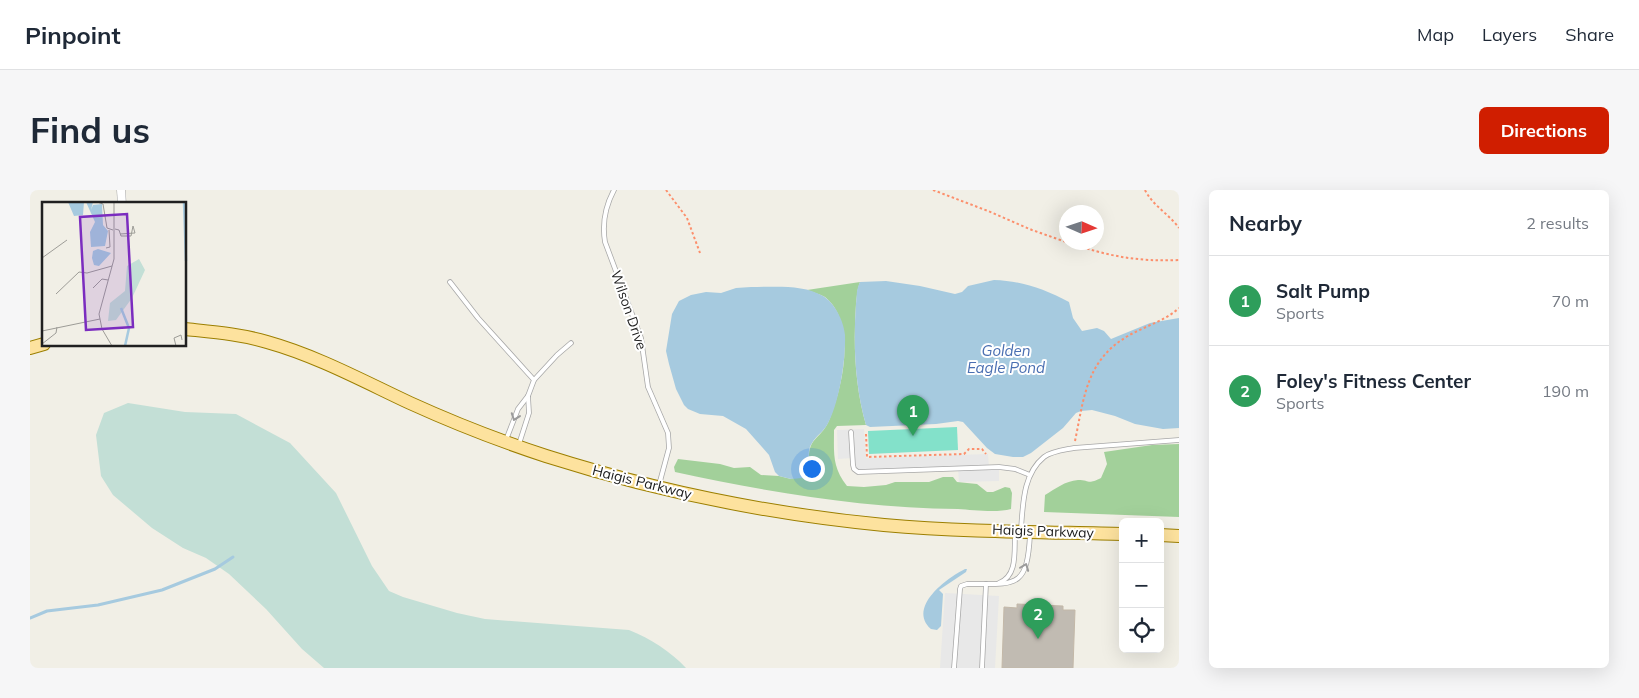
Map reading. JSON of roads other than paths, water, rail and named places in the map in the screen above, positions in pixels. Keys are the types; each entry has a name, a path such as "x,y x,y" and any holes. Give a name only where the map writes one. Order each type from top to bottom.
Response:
{"main road":[{"name":"Haigis Parkway","path":"186,329 242,336 296,352 318,360 420,407 506,442 612,476 658,488 782,513 886,525 1119,534"},
{"path":"1164,535 1179,536"}],"lane":[{"name":"Wilson Drive","path":"614,190 606,210 603,231 605,242 642,338 648,387 668,433 668,453 658,488"},
{"path":"450,282 478,318 534,380"},
{"path":"506,442 518,409 528,396 534,380 571,343"},
{"path":"519,446 529,413 528,396"},
{"path":"851,432 852,465 858,472 999,467 1011,468 1030,475"},
{"path":"997,584 1008,578 1012,569 1022,531 1025,488 1030,475 1044,457 1060,450 1074,448 1179,440"},
{"path":"954,668 961,586 1013,582 1024,572 1028,560 1022,531"},
{"path":"982,668 986,584"}],"water":[{"name":"Golden Eagle Pond","path":"994,280 1033,286 1069,302 1073,318 1082,331 1097,328 1104,331 1111,339 1150,323 1179,318 1179,428 1163,429 1135,424 1092,410 1081,411 1076,413 1063,428 1031,453 1023,457 1013,457 995,454 963,422 870,427 866,425 859,396 855,350 857,290 860,282 886,281 955,294 962,292 968,286"},
{"path":"788,287 815,292 831,303 843,324 845,335 844,356 841,382 835,406 824,430 810,447 808,470 802,478 791,479 779,476 775,472 769,455 746,429 723,416 700,414 688,409 676,389 669,364 666,351 672,314 679,301 691,295 706,292 721,293 736,288"},
{"path":"967,569 966,572 939,590 943,594 941,626 937,630 931,629 925,620 926,603 940,586"}],"waterway":[{"path":"30,618 47,611 98,605 162,590 215,569 233,557"}],"place":[{"name":"Salt Pump","path":"913,436"},
{"name":"Foley's Fitness Center","path":"1038,639"}]}
